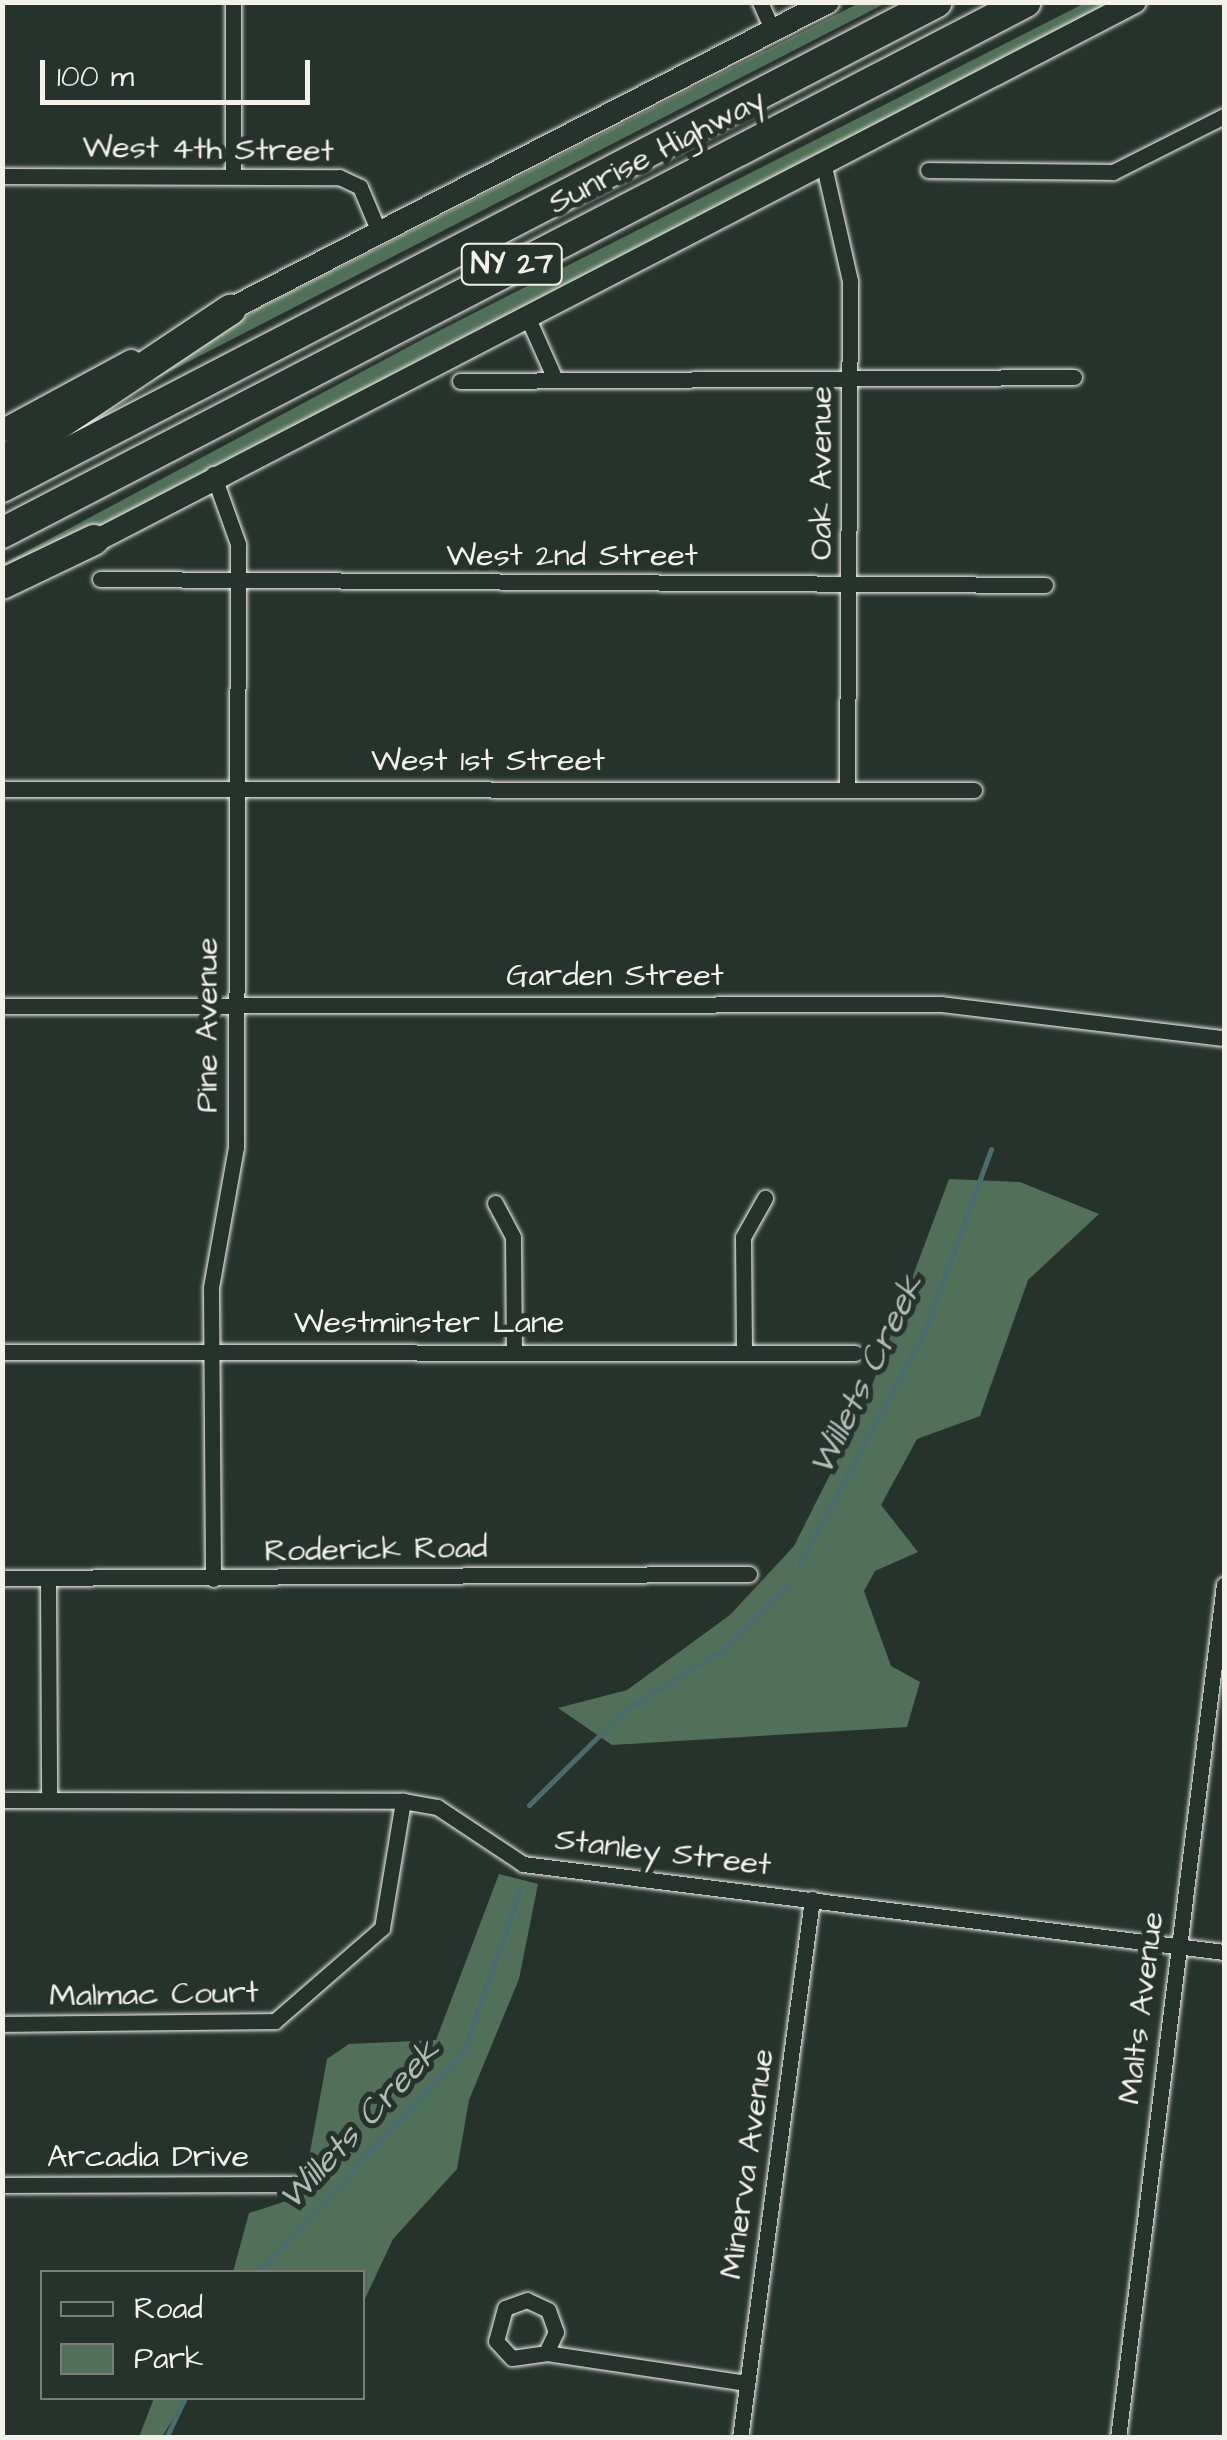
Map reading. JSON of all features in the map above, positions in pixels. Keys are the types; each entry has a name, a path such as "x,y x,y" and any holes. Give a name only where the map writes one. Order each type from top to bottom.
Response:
{"highway":[{"name":"Sunrise Highway","path":"2,486 937,2"},
{"name":"Sunrise Highway","path":"2,533 1026,2"},
{"path":"2,462 230,309"},
{"path":"2,584 94,540"}],"main road":[{"name":"Sunrise Highway","path":"3,428 828,2"},
{"path":"2,596 212,474 1135,2"}],"street":[{"path":"232,176 233,2"},
{"path":"760,2 773,31"},
{"path":"928,170 1114,172 1224,116"},
{"name":"Oak Avenue","path":"823,162 848,250 847,788"},
{"name":"West 4th Street","path":"2,176 348,178 379,232"},
{"path":"526,314 556,379"},
{"path":"460,381 1074,376"},
{"name":"Pine Avenue","path":"212,474 237,532 236,1147 214,1252 210,1351 213,1579"},
{"name":"West 2nd Street","path":"100,579 1044,585"},
{"name":"West 1st Street","path":"2,789 974,790"},
{"name":"Garden Street","path":"2,1006 952,1004 1224,1038"},
{"path":"744,1351 743,1236 765,1198"},
{"path":"495,1203 513,1236 514,1351"},
{"name":"Westminster Lane","path":"2,1352 855,1354"},
{"name":"Roderick Road","path":"2,1578 749,1574"},
{"path":"2,1800 49,1799 48,1579"},
{"name":"Malts Avenue","path":"1118,2438 1224,1585"},
{"name":"Stanley Street","path":"49,1799 403,1801 437,1808 523,1864 1224,1952"},
{"name":"Malmac Court","path":"2,2024 275,2020 382,1928 403,1801"},
{"name":"Minerva Avenue","path":"740,2438 812,1899"},
{"name":"Arcadia Drive","path":"2,2185 295,2184"},
{"path":"546,2354 556,2332 548,2310 527,2300 505,2308 494,2329 502,2351 523,2361 546,2354 746,2383"}],"green space":[{"path":"859,3 886,3 149,382 256,310"},
{"path":"1085,3 1113,3 3,578 3,564 423,339"},
{"path":"949,1179 1020,1182 1099,1214 1028,1280 980,1416 917,1439 881,1505 918,1552 875,1571 864,1591 891,1666 920,1682 907,1727 612,1745 558,1708 627,1690 730,1615 794,1546 864,1407"},
{"path":"499,1874 538,1884 519,1979 469,2100 457,2169 393,2239 365,2299 365,2270 234,2270 249,2213 302,2196 327,2059 349,2044 436,2040"},
{"path":"153,2400 185,2400 162,2437 139,2437"}],"waterway":[{"name":"Willets Creek","path":"799,1564 923,1335 991,1149"},
{"name":"Willets Creek","path":"529,1805 625,1710 724,1649 787,1584"},
{"name":"Willets Creek","path":"260,2270 465,2049 520,1888"},
{"name":"Willets Creek","path":"166,2438 184,2400"}]}
